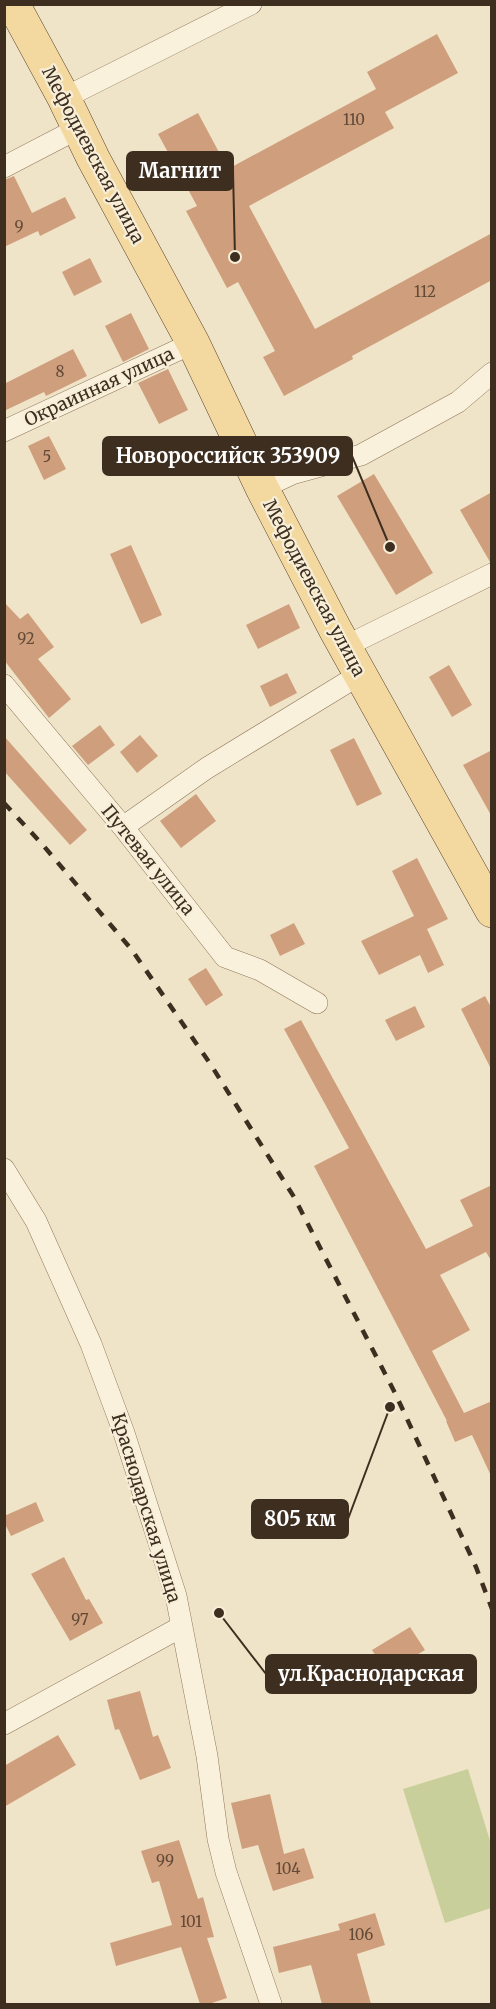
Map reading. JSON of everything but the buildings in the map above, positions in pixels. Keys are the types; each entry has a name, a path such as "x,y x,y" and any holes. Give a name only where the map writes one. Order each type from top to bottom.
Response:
{"main road":[{"name":"Мефодиевская улица","path":"13,4 193,343 262,488 344,647 492,911"}],"street":[{"path":"64,98 252,4"},
{"path":"4,167 79,128"},
{"name":"Окраинная улица","path":"4,431 193,343"},
{"path":"262,488 292,474 361,455 458,402 492,373"},
{"path":"344,647 492,574"},
{"path":"123,827 207,768 359,675"},
{"name":"Путевая улица","path":"4,685 123,827 225,957 260,970 317,1003"},
{"name":"Краснодарская улица","path":"4,1169 36,1221 91,1344 124,1433 166,1563 176,1596 207,1756 218,1839 226,1872 271,2004"},
{"path":"4,1724 181,1627"}],"green space":[{"path":"468,1769 491,1844 491,1908 445,1923 403,1789"}],"railway":[{"path":"4,803 132,950 211,1065 294,1197 395,1393 476,1567 492,1609"}],"place":[{"name":"Магнит","path":"235,257"},
{"name":"Новороссийск 353909","path":"390,547"},
{"name":"805 км","path":"390,1407"},
{"name":"ул.Краснодарская","path":"219,1613"}]}
